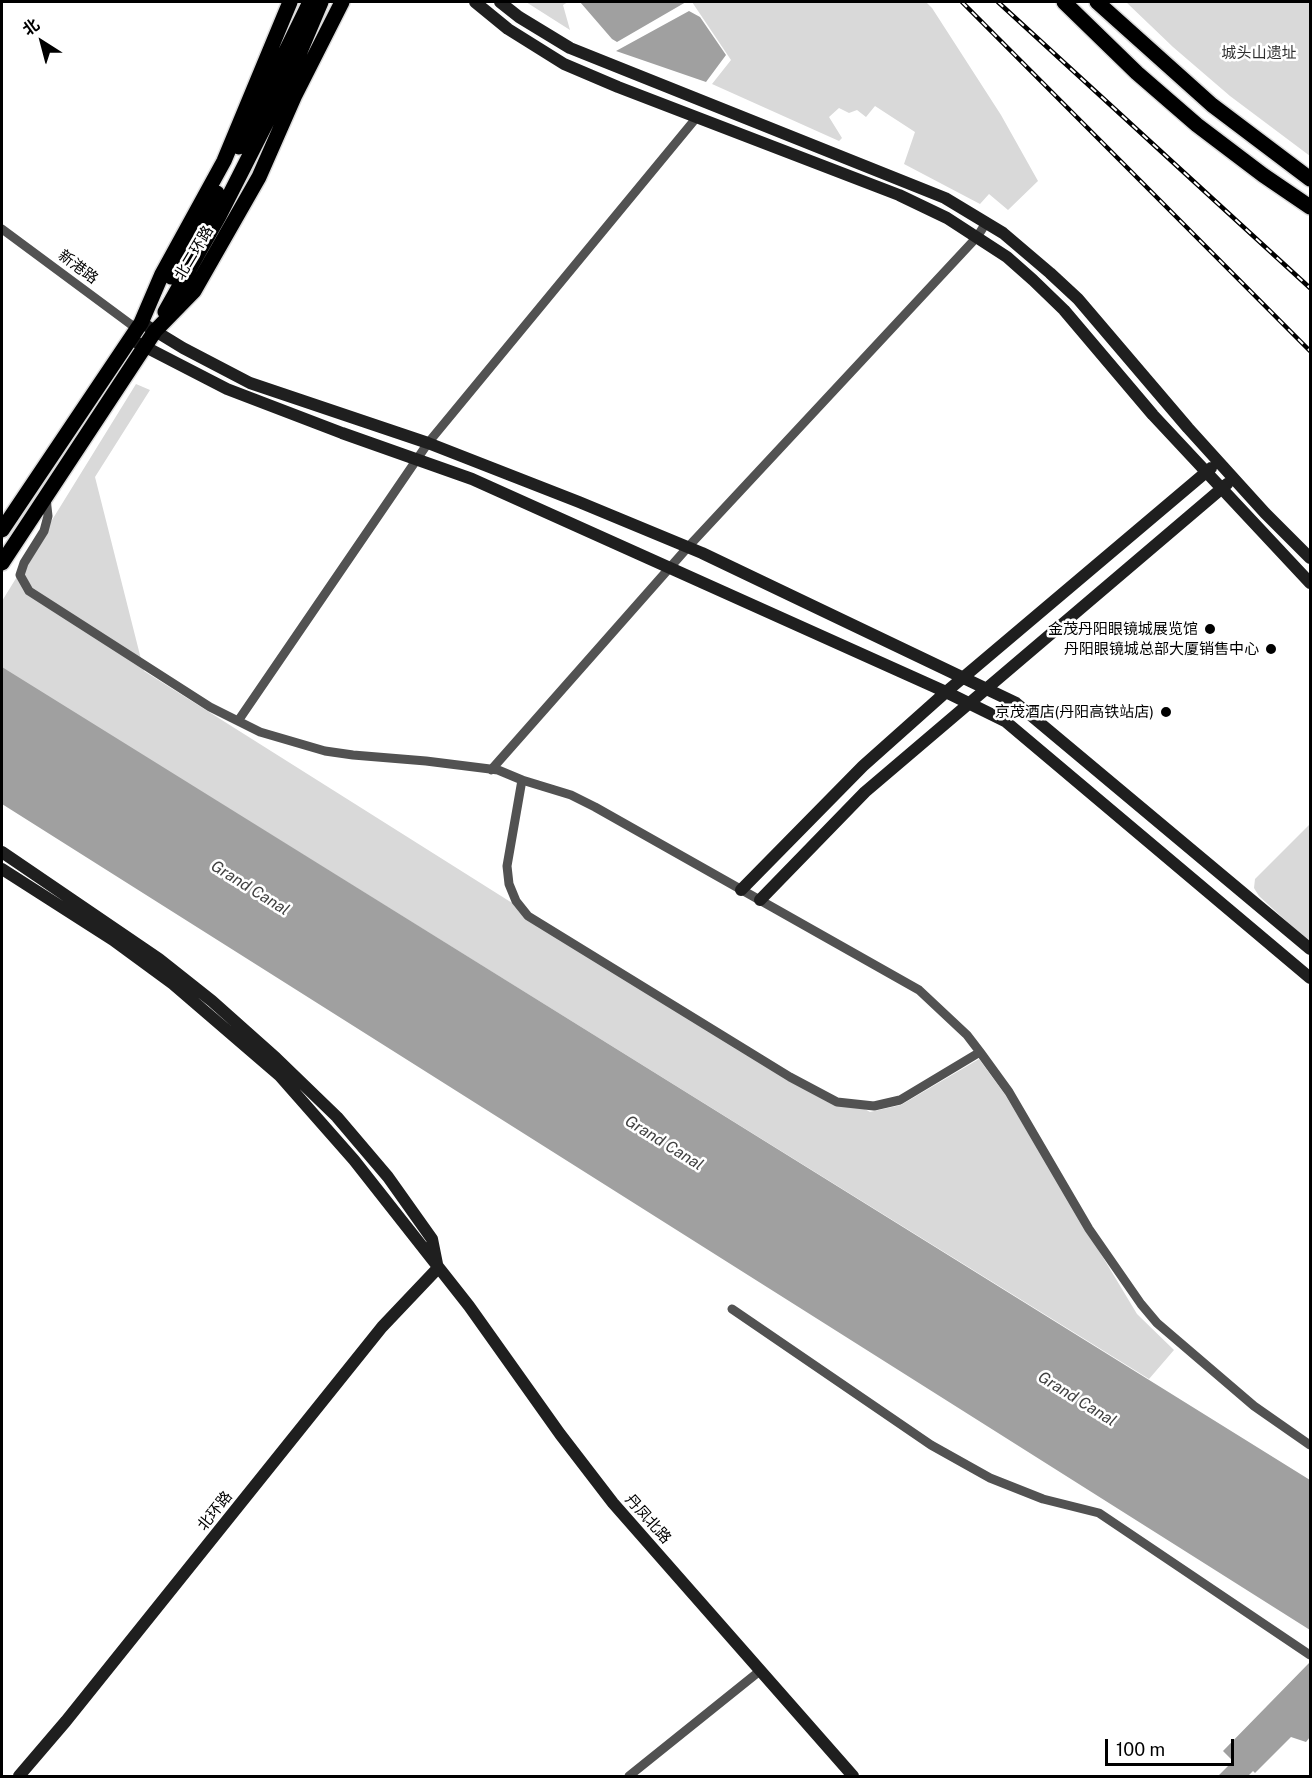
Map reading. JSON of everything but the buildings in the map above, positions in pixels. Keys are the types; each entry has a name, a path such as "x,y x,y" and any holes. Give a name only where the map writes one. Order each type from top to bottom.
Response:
{"main road":[{"name":"北二环路","path":"5,525 141,330 162,274 224,161 290,2"},
{"path":"141,330 195,239 310,2"},
{"path":"141,330 219,216 288,80 321,2"},
{"name":"北二环路","path":"141,330 194,291 259,177 295,95 342,2"},
{"path":"1064,2 1137,73 1197,125 1263,175 1311,207"},
{"path":"1097,2 1212,105 1311,179"},
{"name":"北二环路","path":"2,563 144,346 141,330"}],"street":[{"path":"475,2 508,29 564,64 899,195 947,218 1007,257 1064,310 1153,415 1311,583"},
{"path":"501,2 519,17 570,48 945,198 1003,233 1078,299 1218,461 1311,558"},
{"path":"238,721 428,443 697,117"},
{"path":"490,770 688,547 977,237 986,223"},
{"name":"新港路","path":"2,229 141,330"},
{"path":"141,330 250,383 428,443 688,547 1016,703 1311,949"},
{"path":"144,346 226,388 471,479 946,692 1005,721 1311,978"},
{"path":"741,890 863,766 962,677 1218,461"},
{"path":"760,900 865,792 1234,478"},
{"path":"46,495 48,516 44,531 24,563 20,575 29,591 210,707 260,732 325,751 498,770 571,795 919,990 967,1035 1009,1092 1089,1229 1141,1304 1157,1323 1254,1406 1311,1445"},
{"path":"522,780 507,866 509,884 516,901 528,916 765,1063 837,1102 874,1106 900,1100 980,1052"},
{"path":"2,852 159,959 212,1001 276,1058 337,1117 388,1176 432,1239 438,1268"},
{"name":"丹凤北路","path":"2,869 113,940 173,984 280,1076 354,1160 469,1306 560,1434 613,1503 854,1776"},
{"name":"北环路","path":"19,1776 66,1721 382,1327 438,1268"},
{"path":"732,1310 931,1444 990,1478 1043,1499 1099,1513 1309,1653"},
{"path":"629,1776 761,1670"}],"green space":[{"path":"526,2 568,2 563,5 570,30"},
{"path":"692,2 926,2 1001,115 1038,181 1008,210 989,194 980,204 904,164 915,132 875,106 866,117 857,110 849,113 839,108 829,117 842,138 839,141 712,84 731,60"},
{"name":"城头山遗址","path":"1126,2 1310,2 1310,156 1230,96 1173,47"},
{"path":"136,384 150,390 95,477 144,671 828,1102 861,1107 870,1112 901,1105 979,1059 1006,1096 1137,1314 1174,1350 1149,1379 2,668 2,601"},
{"path":"1310,824 1310,943 1259,896 1254,888 1255,879"}],"water":[{"path":"580,2 686,2 617,42"},
{"path":"689,11 700,17 726,55 706,82 616,51"},
{"name":"Grand Canal","path":"2,667 1310,1480 1310,1630 2,804"},
{"path":"1310,1662 1310,1737 1306,1742 1291,1737 1255,1773 1253,1771 1248,1776 1218,1776 1233,1761 1223,1751"}],"railway":[{"path":"962,2 1310,351"},
{"path":"998,2 1310,288"}],"place":[{"name":"金茂丹阳眼镜城展览馆","path":"1210,629"},
{"name":"丹阳眼镜城总部大厦销售中心","path":"1271,649"},
{"name":"京茂酒店(丹阳高铁站店)","path":"1166,712"}]}
